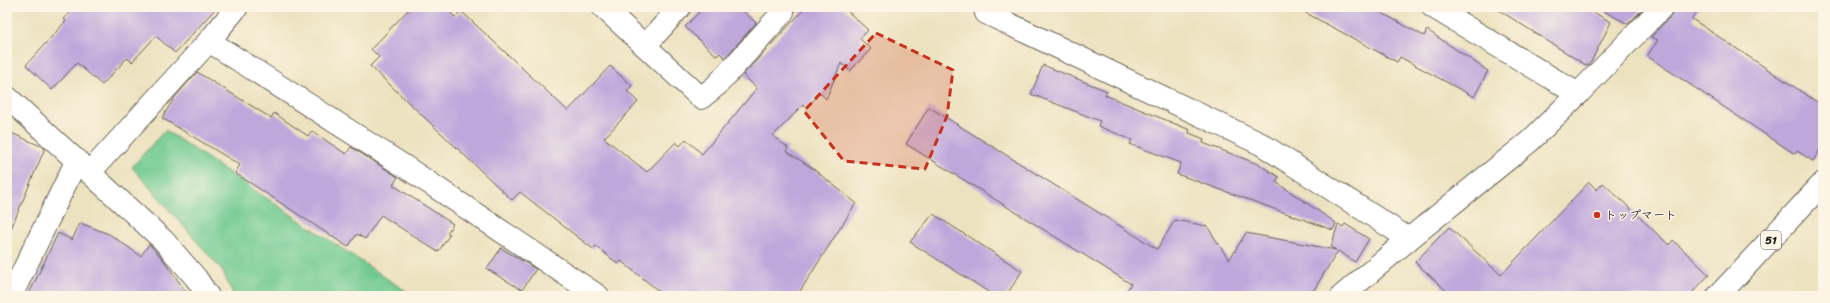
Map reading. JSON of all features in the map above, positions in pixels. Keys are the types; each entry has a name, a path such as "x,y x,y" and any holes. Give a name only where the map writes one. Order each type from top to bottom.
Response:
{"main road":[{"path":"12,296 84,166 209,41 237,7"},
{"path":"602,7 701,98 717,85 783,12"},
{"path":"645,46 680,7"},
{"path":"1433,7 1578,94"},
{"path":"1342,296 1409,239 1530,141 1578,94 1662,7"},
{"path":"986,13 1262,144 1409,239"},
{"path":"209,41 407,168 598,296"},
{"path":"7,97 163,240 196,278 208,296"},
{"name":"51","path":"1718,296 1823,183"}],"highlighted area":[{"path":"876,33 953,70 947,116 925,169 844,161 804,111"}],"green space":[{"path":"165,130 401,288 416,296 234,296 222,270 132,167"}],"building":[{"path":"75,7 217,7 175,53 156,36 132,62 127,58 102,85 77,63 52,90 26,65 66,21 64,19"},
{"path":"411,7 444,7 455,17 461,11 568,111 610,66 632,86 627,91 638,102 604,138 647,172 676,142 680,146 686,139 702,154 757,88 743,75 806,7 843,7 868,30 860,39 871,49 850,71 841,63 826,99 820,93 806,108 803,105 773,136 788,148 786,151 812,168 856,203 797,296 665,296 621,261 618,264 596,246 593,249 520,192 512,200 370,66 379,57 371,49"},
{"path":"704,7 739,7 756,23 725,58 720,53 717,56 685,27"},
{"path":"1295,7 1371,7 1424,36 1427,30 1488,71 1474,97 1400,57 1397,62"},
{"path":"1494,7 1584,7 1611,22 1591,62 1587,66"},
{"path":"1596,7 1645,7 1628,24"},
{"path":"1674,7 1700,7 1692,19 1823,106 1823,145 1813,161 1797,151 1795,154 1647,56 1658,40 1651,37 1671,16"},
{"path":"1043,65 1107,91 1105,95 1190,130 1189,133 1204,139 1203,143 1258,164 1279,177 1276,182 1336,223 1333,230 1177,174 1181,163 1130,144 1132,140 1098,126 1100,121 1031,94"},
{"path":"197,72 271,118 274,113 308,136 312,131 346,154 351,147 398,177 393,185 453,224 447,233 450,234 438,252 381,215 365,239 357,234 348,247 235,173 240,165 162,118 175,97"},
{"path":"929,107 1157,249 1175,220 1207,226 1229,260 1246,233 1336,250 1331,247 1338,224 1343,227 1345,224 1369,239 1355,262 1338,251 1310,296 1123,296 1131,284 906,144"},
{"path":"7,131 45,148 7,238"},
{"name":"トップマート","path":"1589,182 1597,190 1603,183 1669,245 1673,240 1709,275 1689,296 1452,296 1415,262 1449,227 1501,275"},
{"path":"933,214 1022,271 1006,296 995,296 910,242"},
{"path":"80,223 109,234 141,256 149,244 162,258 189,296 28,296 58,233 72,240"},
{"path":"501,248 536,269 522,290 487,269"}],"place":[{"name":"トップマート","path":"1597,215"}]}
